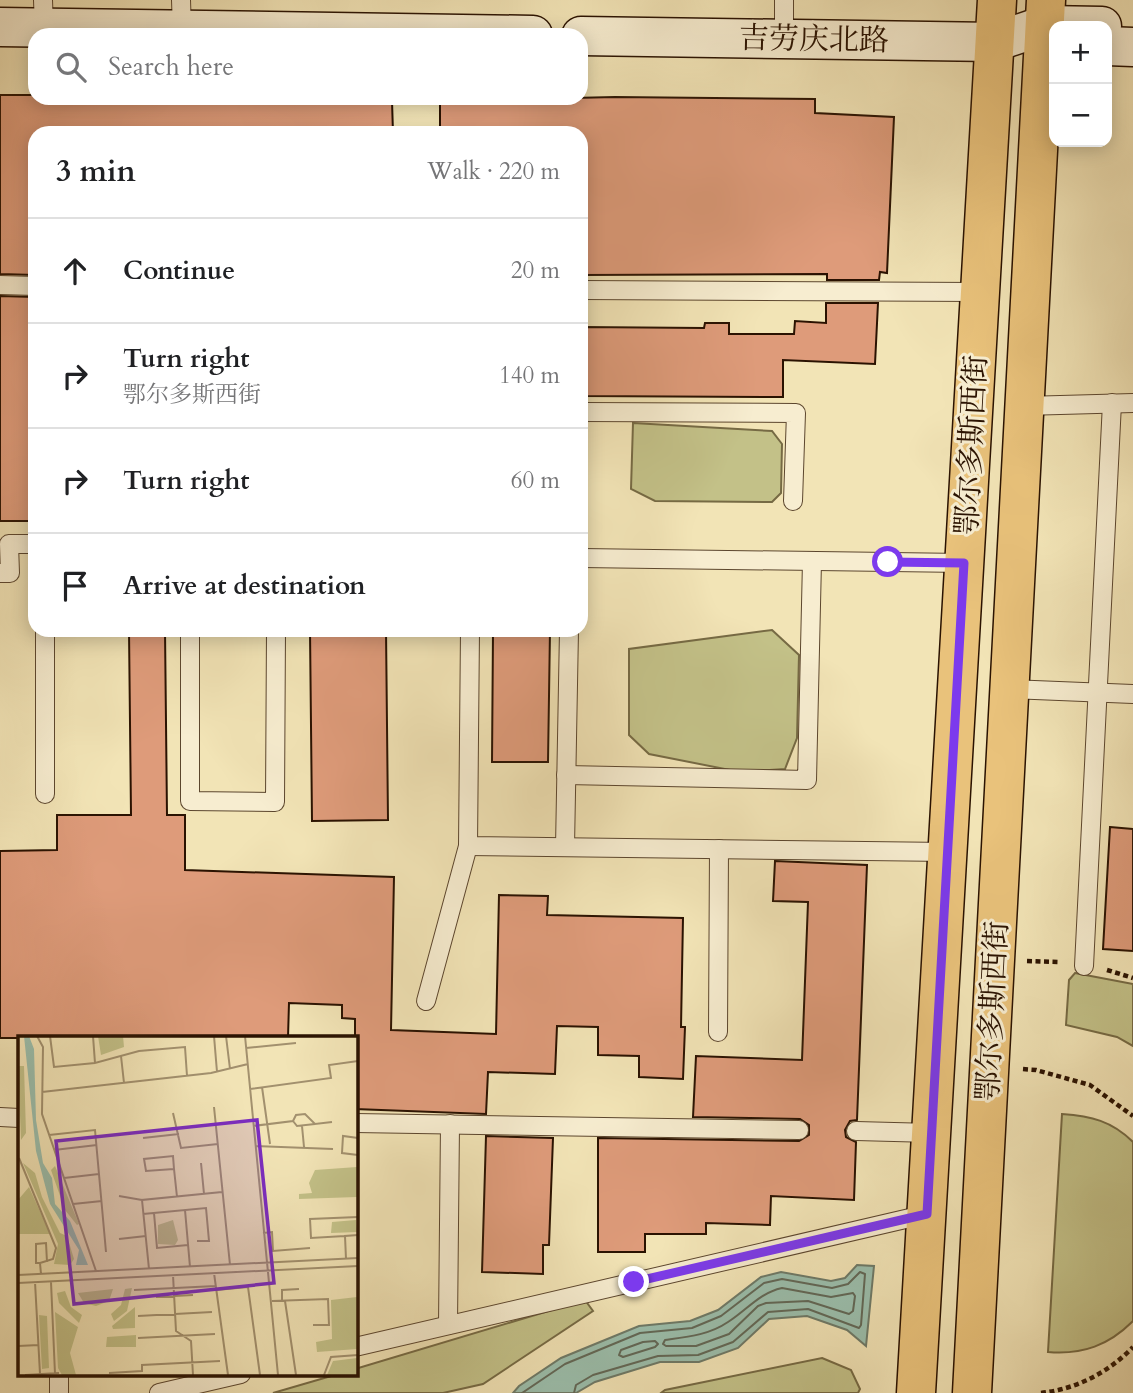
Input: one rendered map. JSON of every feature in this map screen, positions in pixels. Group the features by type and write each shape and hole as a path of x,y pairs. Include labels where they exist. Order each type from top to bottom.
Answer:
{"main road":[{"name":"鄂尔多斯西街","path":"916,1393 997,0"},
{"path":"0,27 43,14 182,15 410,28"},
{"name":"吉劳庆北路","path":"1112,26 1133,27"},
{"name":"吉劳庆北路","path":"588,36 995,42 1047,28"},
{"name":"鄂尔多斯西街","path":"972,1393 1024,406 1047,28"},
{"path":"1112,46 1133,47"}],"lane":[{"path":"784,0 784,39"},
{"path":"0,285 28,286"},
{"path":"588,290 980,292"},
{"path":"1084,966 1112,403"},
{"path":"1024,406 1133,403"},
{"path":"588,412 796,413 793,501"},
{"path":"0,573 9,573 9,544 28,544"},
{"path":"588,558 964,563"},
{"path":"566,775 807,780 811,561"},
{"path":"45,637 46,794"},
{"path":"190,637 190,801 251,802 275,802 276,637"},
{"path":"426,1000 468,846 470,637"},
{"path":"565,847 569,637"},
{"path":"1009,689 1133,694"},
{"path":"468,846 948,852"},
{"path":"718,1032 719,849"},
{"path":"0,1117 18,1118"},
{"path":"357,1123 799,1130"},
{"path":"448,1325 450,1124"},
{"path":"856,1132 932,1133"},
{"path":"357,1347 927,1214"},
{"path":"159,1393 232,1376"}],"path":[{"path":"989,1068 1036,1070 1090,1085 1133,1116"},
{"path":"1041,1393 1065,1390 1115,1366 1133,1347"}],"shaded area":[{"path":"633,423 772,431 782,444 781,493 772,502 655,501 631,489"},
{"path":"772,630 799,655 797,738 785,769 740,772 649,754 629,735 629,649"},
{"path":"1075,973 1133,984 1133,1046 1117,1037 1066,1025 1069,980"},
{"path":"1062,1114 1082,1116 1109,1124 1133,1142 1133,1321 1115,1336 1095,1347 1061,1353 1048,1352"},
{"path":"585,1300 593,1311 483,1384 443,1393 273,1393 331,1376 357,1376 357,1368"},
{"path":"822,1358 851,1370 860,1389 858,1393 661,1393 665,1390"}],"water":[{"path":"857,1265 874,1266 866,1346 847,1330 807,1316 769,1319 738,1348 699,1362 660,1362 595,1382 576,1393 513,1393 519,1386 561,1358 639,1326 690,1321 718,1310 761,1277 781,1272 831,1281 845,1278"}],"building":[{"path":"0,95 28,95 28,105 392,105 393,126 28,126 28,275 0,274"},
{"path":"588,98 815,99 815,113 894,117 887,273 880,272 879,280 827,280 827,274 588,275 588,126 440,126 440,105 588,105"},
{"path":"0,296 28,297 28,521 0,521"},
{"path":"826,303 878,303 875,364 783,360 783,397 588,396 588,327 704,328 705,323 729,323 729,334 794,334 795,321 826,323"},
{"path":"129,637 165,637 167,815 185,815 185,870 394,877 391,1030 496,1034 499,895 548,896 547,915 683,918 683,1079 639,1077 639,1056 598,1055 598,1027 557,1026 555,1074 488,1072 486,1114 357,1109 355,1019 342,1018 342,1005 289,1003 288,1036 0,1038 0,851 57,850 57,815 131,815"},
{"path":"310,637 386,637 388,820 312,821"},
{"path":"493,637 550,637 548,762 492,762"},
{"path":"1110,827 1133,829 1133,951 1103,949"},
{"path":"775,861 867,865 857,1120 850,1121 845,1130 846,1137 856,1142 854,1200 771,1196 770,1225 706,1223 706,1234 645,1234 645,1252 598,1252 598,1138 799,1141 809,1135 809,1125 800,1119 693,1117 696,1056 802,1060 808,902 773,901"},
{"path":"486,1136 553,1138 549,1245 543,1245 543,1274 482,1272"}],"route":[{"path":"634,1282 927,1214 964,563 888,562"}]}
